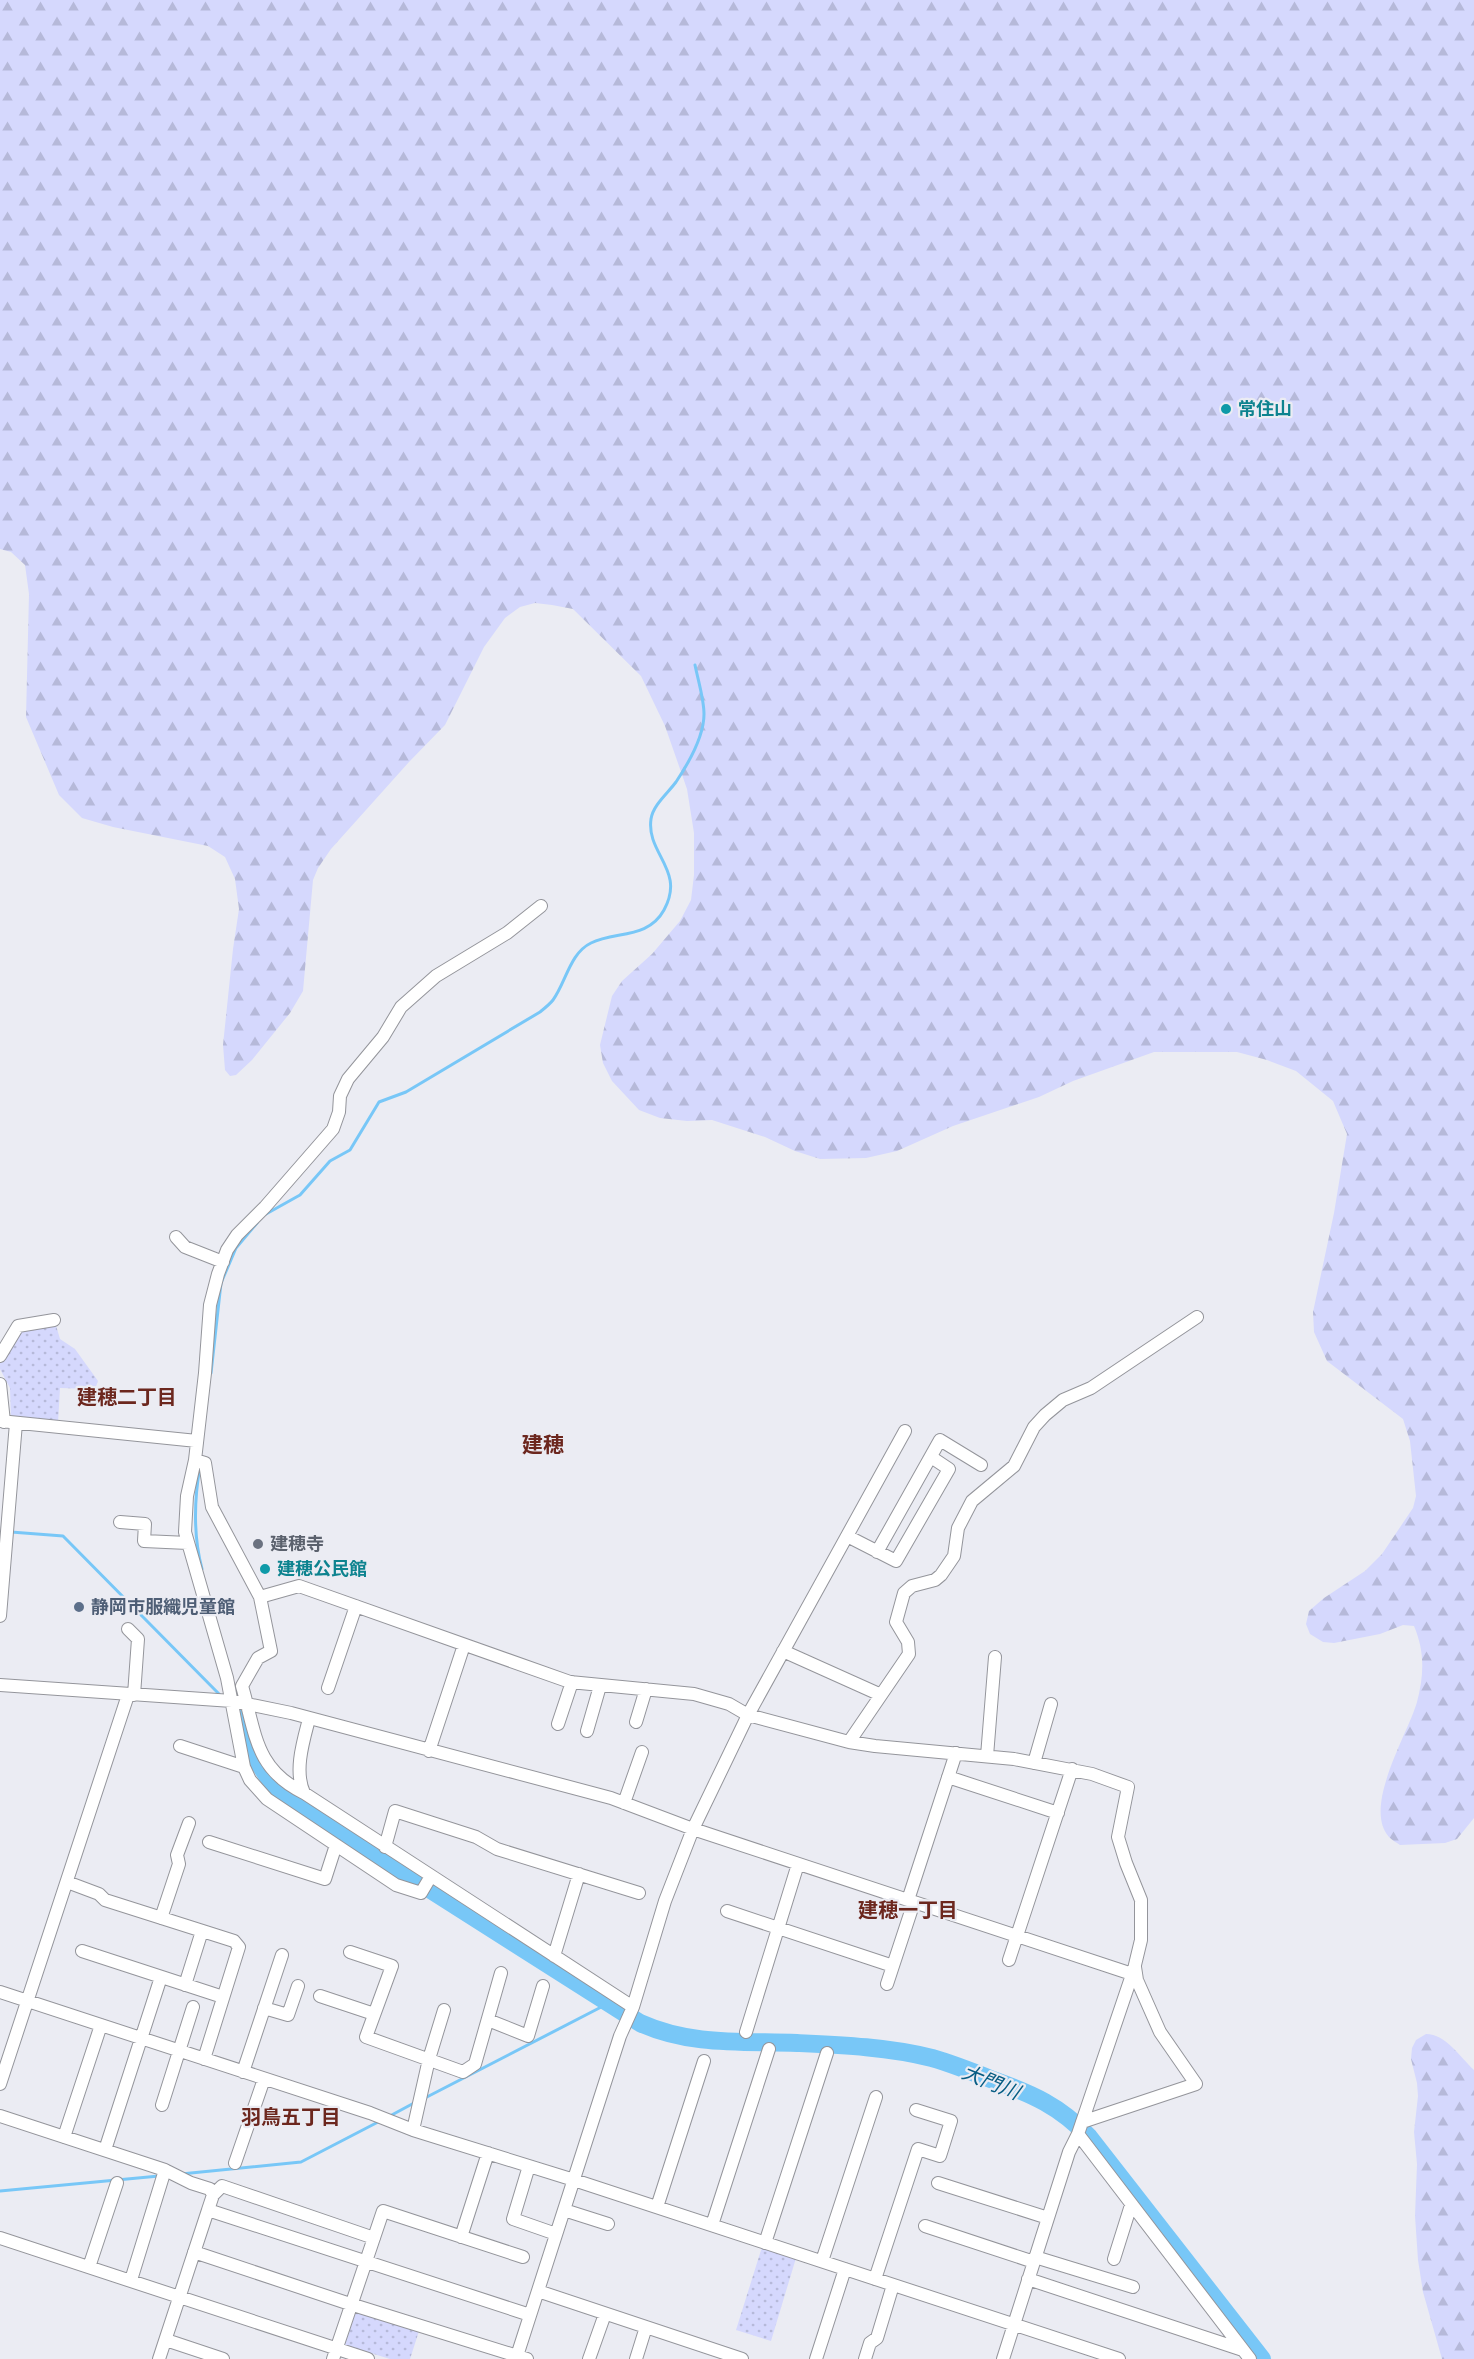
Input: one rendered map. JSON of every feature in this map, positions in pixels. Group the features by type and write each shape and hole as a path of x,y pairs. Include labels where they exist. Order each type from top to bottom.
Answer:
{"street":[{"path":"431,1876 421,1893 396,1885 267,1799 250,1780 244,1767 232,1701 185,1532 187,1496 195,1460 206,1373 210,1305 223,1262 237,1235 265,1207 333,1129 339,1112 340,1096 348,1079 383,1037 401,1007 436,976 507,933 541,906"},
{"path":"176,1237 184,1247 223,1262"},
{"path":"849,1742 909,1654 908,1642 896,1622 904,1593 912,1586 935,1580 942,1575 954,1556 958,1527 972,1501 998,1482 1014,1466 1034,1428 1063,1400 1091,1388 1197,1317"},
{"path":"0,1356 18,1326 54,1320"},
{"path":"0,1384 7,1422 0,1616"},
{"path":"7,1422 197,1441"},
{"path":"194,2252 520,2358 530,2315 556,2234 626,2021 633,2007 665,1901 693,1829 748,1715 905,1431"},
{"path":"877,1552 940,1440 981,1465"},
{"path":"847,1536 896,1562 949,1469 931,1457"},
{"path":"195,1460 205,1463 212,1506 260,1597 271,1651 258,1658 242,1686 262,1756 271,1770 385,1847 633,2007"},
{"path":"120,1522 145,1524 144,1541 188,1543"},
{"path":"260,1597 299,1586 572,1682 713,1698 748,1715 849,1742 1034,1763 1106,1777 1128,1787 1118,1837 1125,1863 1141,1900 1141,1940 1134,1969 1083,2122 1069,2152 1003,2359"},
{"path":"328,1688 356,1606"},
{"path":"0,2084 131,1695 138,1639 128,1629"},
{"path":"429,1752 464,1645"},
{"path":"783,1651 881,1695"},
{"path":"987,1756 995,1657"},
{"path":"558,1724 572,1682"},
{"path":"0,1685 232,1701 291,1713 429,1752 582,1790 1018,1936 1134,1969"},
{"path":"587,1731 600,1686"},
{"path":"636,1722 646,1689"},
{"path":"1034,1763 1051,1704"},
{"path":"304,1793 300,1784 301,1747 309,1719"},
{"path":"180,1746 244,1767"},
{"path":"624,1803 642,1752"},
{"path":"887,1984 956,1753"},
{"path":"1009,1960 1072,1770"},
{"path":"948,1777 1058,1813"},
{"path":"385,1847 395,1811 476,1837 497,1849 639,1893"},
{"path":"161,1918 179,1864 177,1855 189,1823"},
{"path":"209,1842 325,1879 336,1845"},
{"path":"746,2032 798,1864"},
{"path":"554,1956 579,1874"},
{"path":"67,1882 99,1894 105,1900 234,1941 239,1947 204,2059"},
{"path":"727,1911 893,1966"},
{"path":"185,1984 202,1930"},
{"path":"82,1951 223,1997"},
{"path":"350,1952 392,1966 366,2037 463,2072 475,2064 501,1973"},
{"path":"243,2072 282,1955"},
{"path":"1083,2122 1196,2084 1160,2032 1134,1969"},
{"path":"105,2151 161,1977"},
{"path":"264,2008 288,2015 298,1986"},
{"path":"488,2020 528,2036 543,1986"},
{"path":"0,1992 384,2118 413,2130 574,2180 1119,2359"},
{"path":"320,1996 374,2014"},
{"path":"162,2105 193,2007"},
{"path":"413,2130 429,2058 444,2010"},
{"path":"64,2137 101,2025"},
{"path":"0,2043 14,2042"},
{"path":"712,2225 769,2049"},
{"path":"765,2243 827,2053"},
{"path":"657,2207 704,2061"},
{"path":"235,2163 264,2079"},
{"path":"822,2261 876,2097"},
{"path":"875,2279 918,2150 940,2156 951,2121 916,2110"},
{"path":"0,2116 165,2170 190,2183 210,2189 213,2194"},
{"path":"1078,2134 1246,2354"},
{"path":"461,2237 488,2153"},
{"path":"529,2166 513,2219 556,2234"},
{"path":"131,2280 165,2170"},
{"path":"89,2267 117,2183"},
{"path":"938,2183 1048,2218"},
{"path":"159,2359 213,2194 222,2186 374,2238"},
{"path":"1114,2259 1131,2205"},
{"path":"208,2210 530,2315"},
{"path":"564,2210 608,2224"},
{"path":"335,2354 383,2211 523,2257"},
{"path":"925,2226 1133,2287"},
{"path":"0,2238 180,2296 335,2354 368,2359"},
{"path":"816,2359 845,2269"},
{"path":"1028,2279 1246,2354"},
{"path":"865,2359 870,2343 877,2338 893,2285"},
{"path":"538,2291 646,2327 726,2357 741,2359"},
{"path":"589,2359 605,2314"},
{"path":"636,2359 646,2327"},
{"path":"166,2340 223,2359"}],"green space":[{"path":"0,0 1474,0 1474,1818 1457,1839 1445,1843 1400,1845 1389,1837 1382,1824 1381,1808 1384,1790 1417,1702 1421,1682 1422,1654 1414,1626 1403,1625 1380,1634 1334,1643 1323,1642 1310,1634 1306,1624 1309,1611 1324,1598 1365,1571 1382,1554 1413,1508 1416,1496 1410,1441 1403,1419 1327,1361 1314,1332 1313,1312 1334,1213 1347,1134 1333,1101 1296,1071 1267,1060 1237,1052 1154,1052 1073,1081 1039,1097 953,1126 897,1151 866,1158 820,1159 795,1151 765,1137 712,1120 687,1121 660,1118 639,1110 612,1081 603,1063 600,1045 612,996 622,981 652,954 680,921 691,900 694,875 694,833 687,789 665,726 641,676 573,609 535,603 520,607 505,618 484,647 445,725 331,849 318,868 313,880 303,991 290,1013 252,1060 236,1075 230,1076 225,1070 223,1045 239,909 235,879 225,857 208,846 113,827 82,818 59,795 26,717 29,594 25,565 11,552 0,549"},
{"path":"55,1322 60,1339 75,1349 98,1381 95,1389 60,1388 58,1423 11,1420 10,1388 0,1369 0,1362 21,1328"},
{"path":"1426,2034 1446,2042 1474,2070 1474,2359 1442,2359 1423,2292 1418,2260 1415,2216 1417,2164 1414,2132 1418,2096 1411,2059 1412,2048 1416,2040"},
{"path":"762,2247 796,2258 771,2341 736,2330"},
{"path":"356,2311 419,2331 410,2359 390,2359 345,2345"}],"waterway":[{"path":"266,1214 300,1195 330,1161 350,1150 379,1102 406,1092 546,1008 558,993 573,961 591,943 640,930 657,919 670,896 671,884 654,842 651,819 658,804 676,782 695,750 701,731 704,708 695,665"},
{"path":"211,1373 221,1283 236,1248 257,1223"},
{"path":"200,1466 195,1518 202,1569"},
{"path":"11,1532 63,1536 222,1697"},
{"name":"大門川","path":"241,1715 256,1758 283,1796 640,2023 678,2036 698,2039 848,2046 916,2054 948,2063 1045,2102 1067,2117 1089,2137 1262,2359"},
{"path":"423,2099 609,2003"},
{"path":"388,2117 414,2103"},
{"path":"181,2174 301,2162 380,2121"},
{"path":"0,2191 159,2176"}],"place":[{"name":"常住山","path":"1226,409"},
{"name":"建穂寺","path":"258,1544"},
{"name":"建穂公民館","path":"265,1569"},
{"name":"静岡市服織児童館","path":"79,1607"}],"district":[{"name":"建穂二丁目","path":"127,1397"},
{"name":"建穂","path":"543,1445"},
{"name":"建穂一丁目","path":"908,1910"},
{"name":"羽鳥五丁目","path":"291,2117"}]}
